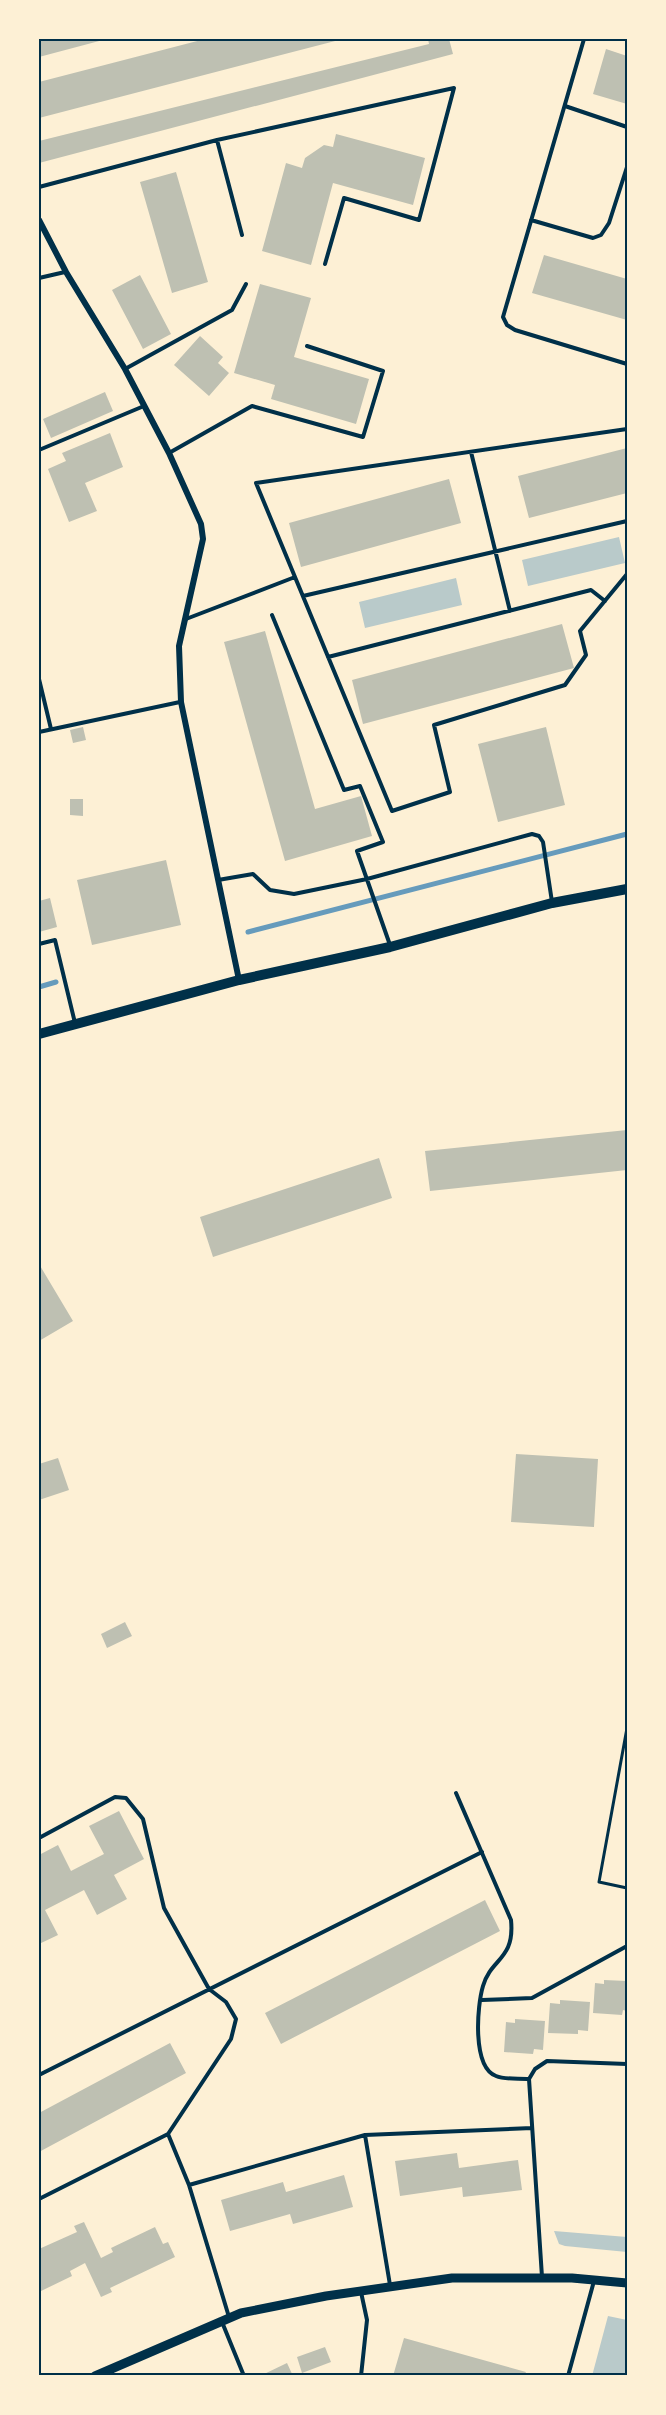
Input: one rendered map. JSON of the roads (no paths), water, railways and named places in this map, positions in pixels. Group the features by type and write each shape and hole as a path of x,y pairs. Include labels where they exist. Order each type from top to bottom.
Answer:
{"main road":[{"path":"39,1034 238,980 390,947 552,903 627,889"}],"street":[{"path":"39,220 66,272 125,369 169,453 201,524 203,539 179,646 181,702 238,980"},
{"path":"95,2376 241,2313 360,2291 452,2278 542,2277 627,2283"}],"lane":[{"path":"584,39 503,317 507,325 627,364"},
{"path":"39,187 217,140 454,88 419,220 344,198 325,264"},
{"path":"565,106 627,127"},
{"path":"217,140 242,236"},
{"path":"531,220 593,238 602,235 609,223 627,167"},
{"path":"39,278 66,272"},
{"path":"125,369 232,310 246,284"},
{"path":"169,453 252,406 363,437 382,370 307,346"},
{"path":"39,450 144,406"},
{"path":"627,429 256,483 392,811 450,792 434,725 565,685 586,655 580,631 627,574"},
{"path":"471,452 510,611"},
{"path":"303,596 627,521"},
{"path":"185,619 295,577"},
{"path":"328,657 591,591 605,601"},
{"path":"272,615 344,790 360,786 383,842 357,851 390,947"},
{"path":"39,679 51,729"},
{"path":"39,732 181,702"},
{"path":"216,880 253,874 270,890 294,894 367,879 532,834 539,836 543,847 552,903"},
{"path":"39,944 55,940 75,1024"},
{"path":"456,1794 511,1920 512,1932 509,1948 483,1985 478,2046 484,2066 496,2076 529,2079"},
{"path":"39,1838 115,1797 126,1798 134,1805 143,1819 164,1908 209,1989 226,2002 236,2019 231,2039 168,2134 39,2199"},
{"path":"39,2075 482,1852"},
{"path":"482,2000 532,1998 627,1946"},
{"path":"542,2277 529,2079 535,2068 547,2061 627,2064"},
{"path":"189,2185 365,2135 532,2128"},
{"path":"168,2134 189,2185 225,2320 244,2376"},
{"path":"365,2135 390,2287"},
{"path":"568,2376 595,2279"},
{"path":"360,2291 367,2320 361,2376"}],"waterway":[{"path":"248,932 627,834"},
{"path":"39,987 56,982"}]}
